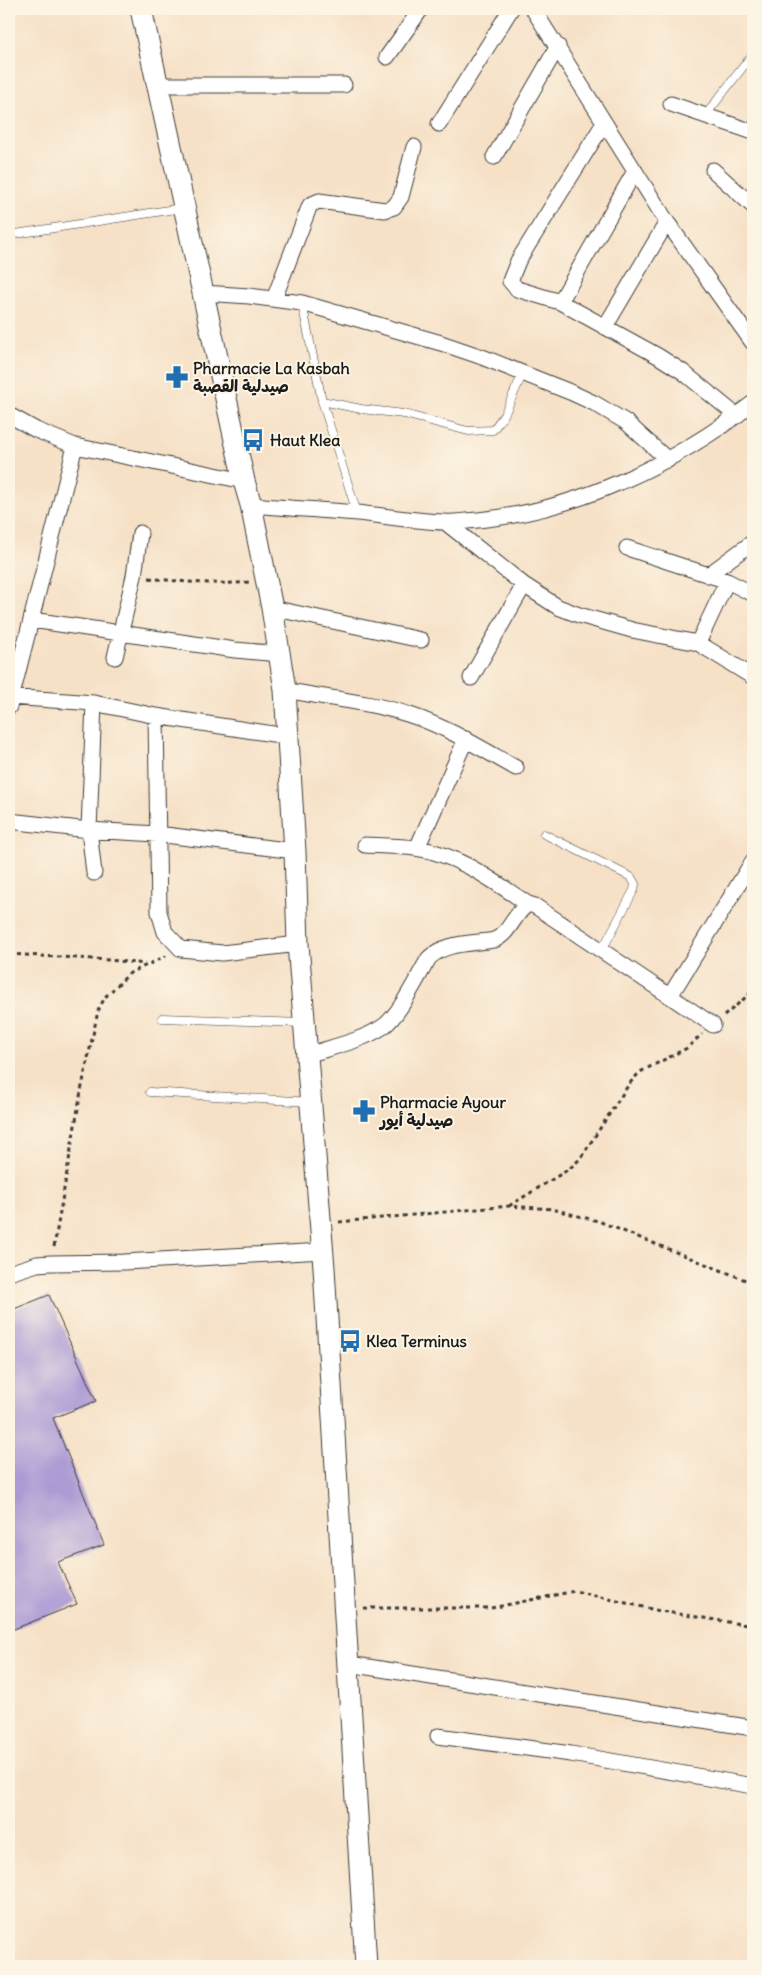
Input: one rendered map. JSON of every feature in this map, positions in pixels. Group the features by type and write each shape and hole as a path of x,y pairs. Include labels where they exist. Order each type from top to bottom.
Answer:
{"main road":[{"path":"141,9 244,481 251,505 272,608 285,690 286,736 295,851 298,944 323,1251 349,1664 348,1703 366,1966"}],"street":[{"path":"387,56 421,9"},
{"path":"439,124 511,9"},
{"path":"534,9 667,222 753,342"},
{"path":"494,157 558,46"},
{"path":"158,85 344,85"},
{"path":"671,104 753,132"},
{"path":"604,123 518,261 510,281 517,289 560,302 683,372 737,416"},
{"path":"274,299 310,205 319,201 385,210 394,207 400,197 414,147"},
{"path":"713,170 753,206"},
{"path":"560,302 635,171"},
{"path":"605,326 667,222"},
{"path":"203,293 249,296 302,303 441,343 570,392 626,422 668,460"},
{"path":"251,505 445,522 511,517 551,508 587,495 668,460 737,416 753,403"},
{"path":"9,415 36,430 75,446 244,481"},
{"path":"75,446 10,702 94,703 156,716 286,736"},
{"path":"445,522 524,585 558,606 579,615 632,630 698,644 753,676"},
{"path":"115,657 134,576 140,532"},
{"path":"708,575 753,542"},
{"path":"627,548 728,581 753,594"},
{"path":"698,644 728,581"},
{"path":"471,678 524,585"},
{"path":"272,608 421,640"},
{"path":"32,620 235,650 280,654"},
{"path":"285,690 410,715 466,739 516,768"},
{"path":"94,703 89,830 94,873"},
{"path":"156,716 159,912 165,932 180,949 222,953 298,944"},
{"path":"417,848 466,739"},
{"path":"9,821 89,830 157,834 295,851"},
{"path":"365,845 417,848 451,858 499,884 528,904 535,906 713,1025"},
{"path":"670,996 753,861"},
{"path":"307,1055 362,1037 384,1026 396,1013 429,958 435,952 446,948 501,938 520,909 528,904"},
{"path":"9,1273 37,1264 51,1263 124,1262 323,1251"},
{"path":"349,1664 753,1728"},
{"path":"438,1736 571,1754 753,1786"}],"lane":[{"path":"706,116 753,54"},
{"path":"9,235 184,208"},
{"path":"302,303 322,401 357,513"},
{"path":"322,401 361,410 404,414 468,431 493,430 504,415 523,373"},
{"path":"544,834 631,877 635,884 634,890 602,950"},
{"path":"162,1018 304,1023"},
{"path":"150,1092 311,1102"}],"path":[{"path":"134,576 175,582 225,583 266,580"},
{"path":"51,1263 70,1165 81,1091 98,1011 105,997 130,973 180,949"},
{"path":"9,954 109,960 147,965"},
{"path":"509,1206 569,1169 580,1159 629,1084 640,1072 686,1048 753,991"},
{"path":"321,1224 509,1206 552,1209 598,1222 753,1282"},
{"path":"345,1608 491,1608 575,1592 660,1611 753,1626"}],"building":[{"path":"49,1295 96,1401 53,1418 104,1545 58,1562 77,1604 9,1631 9,1311"}],"place":[{"name":"Pharmacie La Kasbah صيدلية القصبة","path":"177,377"},
{"name":"Haut Klea","path":"253,440"},
{"name":"Pharmacie Ayour صيدلية أيور","path":"364,1111"},
{"name":"Klea Terminus","path":"350,1341"}]}
